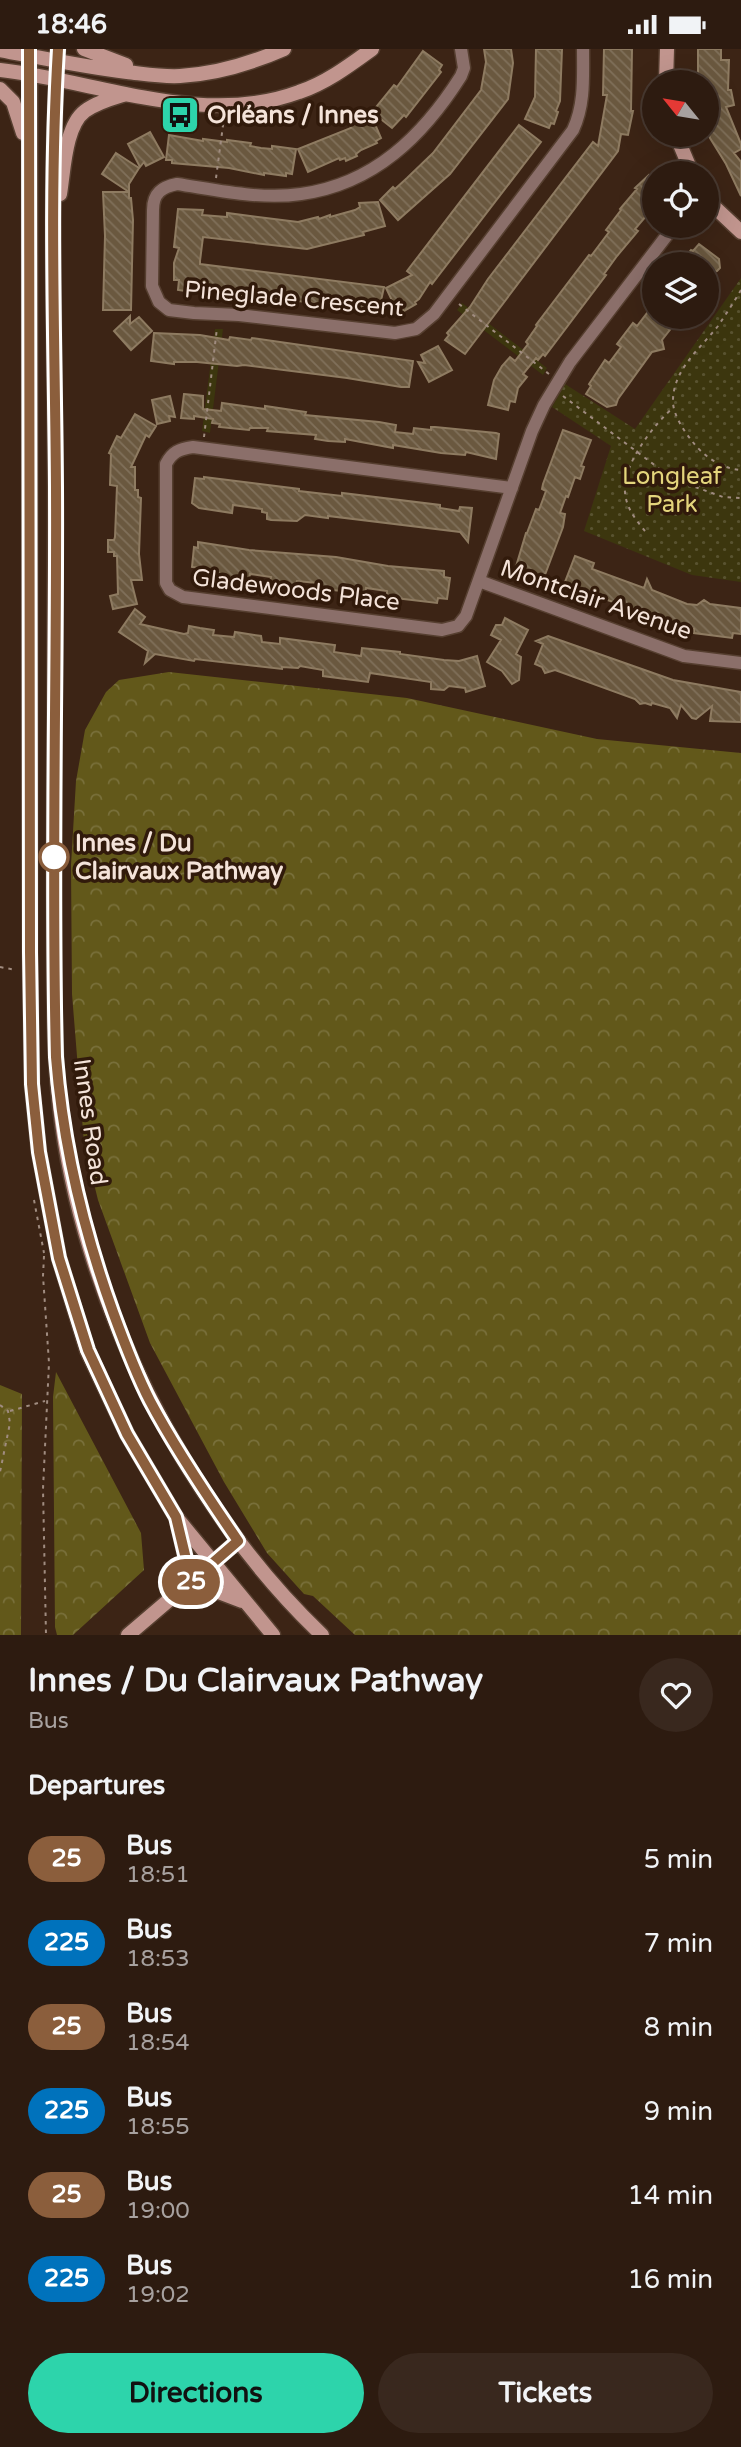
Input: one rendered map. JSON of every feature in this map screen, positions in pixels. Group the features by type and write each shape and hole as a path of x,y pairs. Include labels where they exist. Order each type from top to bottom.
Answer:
{"main road":[{"path":"85,49 109,60 160,76"},
{"path":"0,50 57,56 160,76 202,73 254,61 284,49"},
{"path":"0,70 126,94 198,104 227,104 275,99 299,92 339,72 372,49"},
{"path":"666,70 667,49"},
{"name":"Innes Road","path":"29,53 30,952 32,1084 39,1152 59,1258 88,1350 127,1434 176,1517 273,1635"},
{"name":"Innes Road","path":"57,56 53,151 56,488 53,722 55,984 61,1111 74,1184 92,1252 124,1342 150,1400 198,1483 238,1541 287,1602 322,1635"},
{"path":"0,89 17,109 29,158"},
{"path":"54,244 67,151 74,125 88,109 126,94"},
{"path":"719,211 741,232"},
{"path":"176,1517 186,1559 177,1594"},
{"path":"128,1635 238,1541"},
{"path":"177,1594 208,1588 245,1603"}],"street":[{"name":"Pineglade Crescent","path":"461,49 464,68 461,76 429,120 394,155 363,175 329,188 299,194 254,194 177,184 157,192 153,210 152,286 159,302 169,310 395,333 416,329 445,299 573,130 582,102 583,49"},
{"name":"Gladewoods Place","path":"512,488 203,449 180,449 170,456 166,464 166,583 176,595 442,630 453,629 463,622 479,581 512,488 532,431 555,385 665,238"},
{"name":"Montclair Avenue","path":"479,581 684,656 741,663"}],"path":[{"path":"215,189 227,104"},
{"path":"741,290 717,326 684,366 677,381 674,407 682,428 699,451 719,464 733,470 741,470"},
{"path":"445,299 454,301 673,479 723,497 741,498"},
{"path":"203,449 219,314"},
{"path":"645,531 631,513 624,494 625,479 648,434 674,407"},
{"path":"697,488 719,464"},
{"path":"0,967 17,971"},
{"path":"44,1255 49,1363 43,1501 46,1635"},
{"path":"8,1411 46,1401"},
{"path":"0,1405 8,1411 10,1423 0,1472"}],"green space":[{"name":"Longleaf Park","path":"741,278 741,582 692,575 584,531 611,446 552,407 565,384 635,429 705,329 719,329 719,309"},
{"path":"462,303 547,368 543,375 457,310"},
{"path":"215,329 223,329 210,433 202,431"},
{"path":"169,672 407,698 597,739 741,753 741,1635 355,1635 313,1596 304,1594 267,1553 224,1482 150,1343 98,1200 84,1143 72,994 71,865 76,781 85,730 106,692 119,680"},
{"path":"56,1372 141,1533 144,1570 73,1635 57,1635 55,1627 53,1397"},
{"path":"0,1385 22,1394 21,1635 0,1635"}],"building":[{"path":"484,49 511,49 513,63 508,99 450,174 398,220 380,200 433,153 481,90 486,62"},
{"path":"536,49 562,49 560,101 554,124 551,123 549,128 525,119 535,97"},
{"path":"604,49 632,49 633,111 628,135 621,134 618,151 465,354 445,340 449,335 447,333 470,307 488,279 593,142 598,146 607,95 603,95"},
{"path":"698,49 721,49 721,60 729,60 728,90 731,90 734,105 726,107 741,144 741,149 734,153 741,162 741,196 716,147 719,147 719,70 698,70"},
{"path":"423,51 442,65 439,70 441,72 406,117 404,115 392,128 372,112 394,85 397,87"},
{"path":"371,115 381,138 377,143 346,161 345,158 339,158 308,172 298,149 351,128 350,125"},
{"path":"519,125 541,142 432,284 430,282 416,304 404,311 397,311 386,288 412,275 407,271"},
{"path":"150,132 164,157 146,166 144,162 140,167 128,144"},
{"path":"169,135 203,141 251,143 250,146 261,148 272,149 272,146 296,149 292,174 264,175 229,168 172,163 172,160 166,160"},
{"path":"116,153 139,168 129,184 129,192 102,174"},
{"path":"642,182 642,221 635,229 638,231 545,356 543,354 538,360 536,358 523,374 527,377 518,388 515,402 510,401 508,410 488,405 494,380 502,366 510,357 515,361 528,344 526,342 536,325 609,232 606,230 637,189 635,188"},
{"path":"103,192 129,192 131,198 131,310 103,310"},
{"path":"378,202 385,226 363,232 364,235 307,249 203,237 200,264 384,287 379,310 242,295 200,287 200,293 178,290 179,280 174,280 174,263 179,248 174,247 178,209 203,210 202,215 227,217 227,213 298,222 355,210 360,207 359,203"},
{"path":"699,244 710,252 689,252"},
{"path":"130,316 130,324 139,317 152,331 131,350 114,331"},
{"path":"642,320 642,329 671,329 662,340 664,349 652,352 616,405 607,407 586,394 591,386 589,384 605,360 609,363 621,347 617,344 633,323 637,326"},
{"path":"154,333 200,335 229,340 230,337 252,338 413,361 409,387 244,365 151,361"},
{"path":"438,346 452,370 429,382 418,362 425,363 421,355"},
{"path":"184,394 203,396 203,409 221,411 222,403 265,409 265,406 306,412 305,415 396,425 395,432 413,434 414,428 431,430 431,427 435,427 496,433 499,434 496,459 466,452 465,455 393,445 393,448 345,439 345,442 328,441 315,439 316,435 267,431 268,428 249,430 219,427 220,424 212,423 213,419 194,416 194,419 181,418"},
{"path":"170,396 175,417 169,416 170,421 157,424 152,400"},
{"path":"135,414 156,426 149,437 146,435 131,467 135,467 135,490 138,490 138,497 141,498 139,554 142,580 131,580 137,604 113,609 110,596 118,594 117,556 114,556 114,552 108,552 108,540 114,540 115,537 117,486 110,485 109,453 117,436 121,438"},
{"path":"563,430 591,440 581,466 584,467 580,479 575,477 560,513 565,514 563,527 543,580 515,570 526,533 546,491 542,489 543,484"},
{"path":"204,477 299,491 342,496 342,493 440,505 440,508 459,511 460,507 472,508 468,542 460,532 328,516 305,515 297,521 271,520 267,519 267,513 262,512 262,509 233,505 232,513 199,508 192,503 195,478"},
{"path":"198,542 444,571 444,577 450,578 447,599 438,598 437,603 387,597 387,591 366,588 365,594 317,588 317,583 297,581 296,586 270,582 271,577 250,574 249,580 200,573 200,568 192,567 194,547 198,548"},
{"path":"575,556 594,563 592,569 644,588 647,579 652,590 687,604 697,605 704,600 710,604 741,608 741,634 733,633 732,638 694,633 694,629 688,630 635,614 636,610 573,588 574,586 565,582"},
{"path":"135,609 145,617 140,624 184,634 188,633 189,626 214,630 213,635 234,637 235,632 261,636 262,642 280,644 280,638 335,645 334,652 361,656 362,648 444,660 459,661 477,656 485,686 466,692 465,688 449,686 444,690 431,689 431,682 370,673 368,682 323,676 323,670 300,666 282,669 194,661 155,654 145,663 148,651 119,632"},
{"path":"505,618 528,630 516,654 521,657 519,680 512,684 502,671 487,662 501,640 491,635 496,625 502,625"},
{"path":"548,636 673,680 741,692 741,722 710,721 712,706 696,719 681,705 677,718 670,708 652,703 640,704 635,699 555,670 545,673 542,667 535,664 543,644 536,641"}],"bus line":[{"name":"25","path":"29,49 32,1084 39,1152 59,1258 88,1350 127,1434 176,1517 186,1559 177,1594 238,1541 198,1483 150,1400 124,1342 92,1252 74,1184 61,1111 56,1057 53,151 58,49"}],"place":[{"name":"Orléans / Innes","path":"180,115"},
{"name":"Innes / Du Clairvaux Pathway","path":"54,857"}]}
